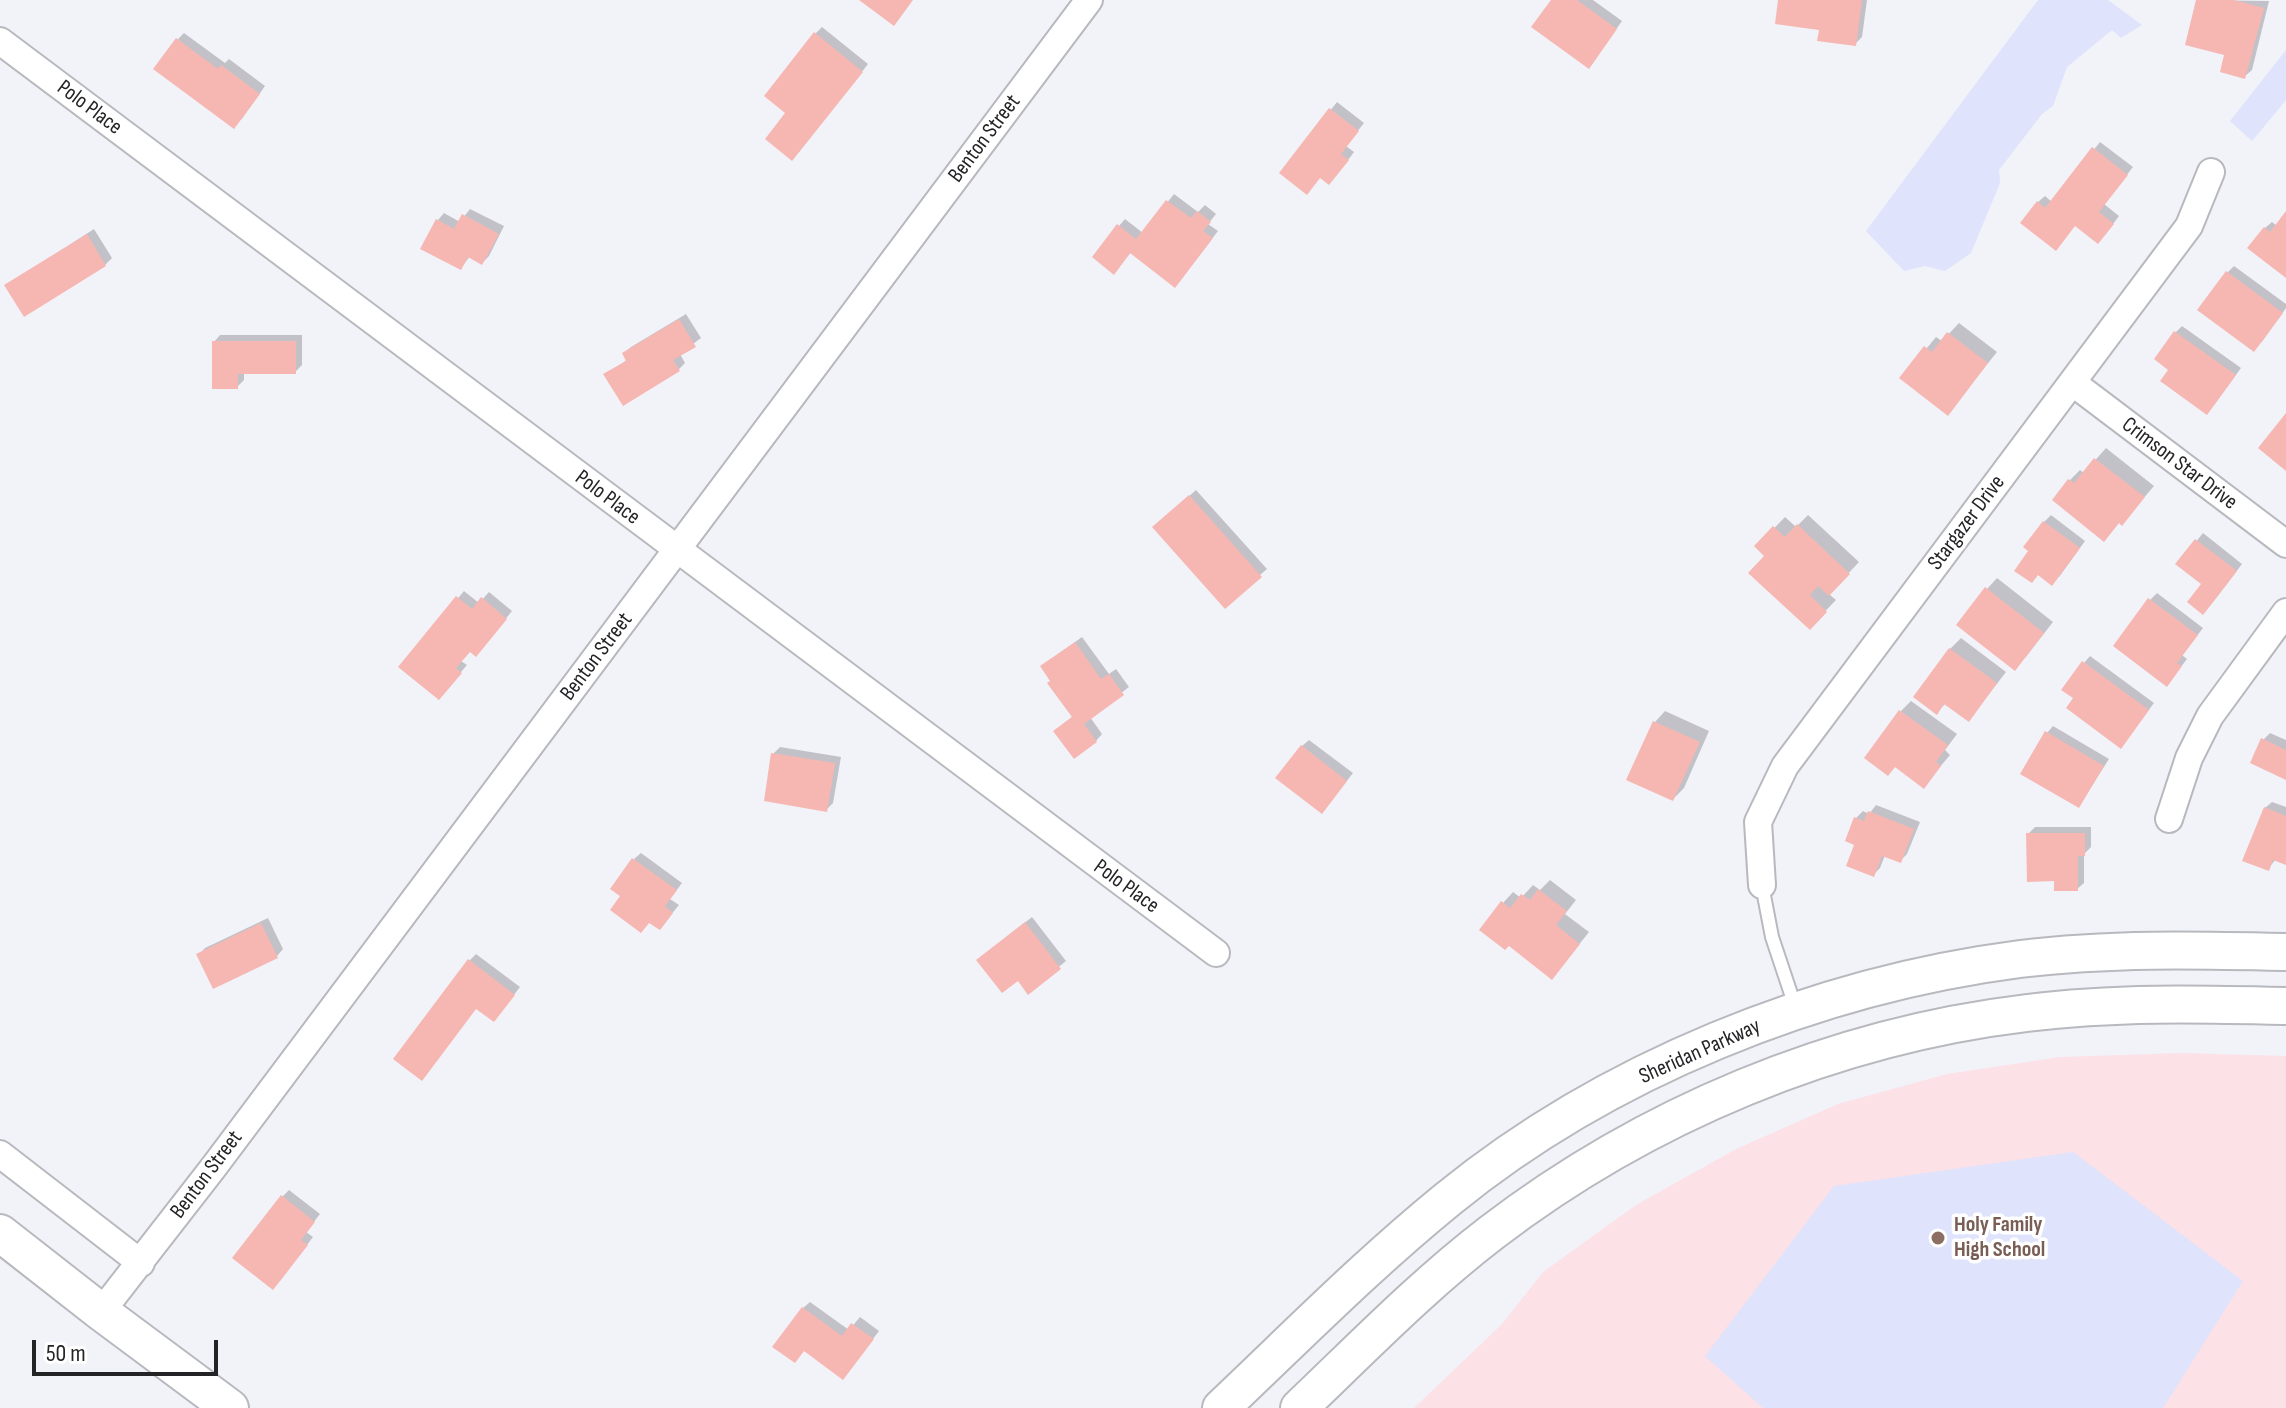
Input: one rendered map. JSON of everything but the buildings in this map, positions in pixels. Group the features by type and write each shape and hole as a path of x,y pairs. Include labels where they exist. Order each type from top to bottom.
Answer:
{"main road":[{"name":"Sheridan Parkway","path":"1221,1408 1380,1258 1449,1198 1561,1120 1681,1057 1797,1011 1902,980 2023,958 2155,950 2286,952"},
{"path":"1299,1408 1402,1309 1493,1232 1603,1157 1683,1114 1725,1096 1852,1051 1983,1019 2108,1005 2286,1006"},
{"path":"0,1233 230,1408"}],"street":[{"name":"Benton Street","path":"101,1312 141,1263 1089,0"},
{"name":"Polo Place","path":"0,41 1216,953"},
{"name":"Stargazer Drive","path":"1762,885 1758,822 1785,766 2189,226 2211,172"},
{"name":"Crimson Star Drive","path":"2073,383 2286,544"},
{"path":"2169,819 2189,758 2210,716 2286,612"},
{"path":"0,1154 141,1263"}],"lane":[{"path":"1762,885 1772,937 1797,1011"}],"shaded area":[{"path":"2038,0 2108,0 2142,25 2121,38 2112,30 2067,67 2053,106 2042,114 1999,170 2000,183 1971,253 1945,271 1925,266 1904,271 1866,231"},
{"path":"2286,50 2286,100 2252,141 2230,121"},
{"name":"Holy Family High School","path":"2182,1053 2286,1056 2286,1408 1414,1408 1502,1324 1543,1272 1636,1205 1736,1149 1838,1104 1947,1074 2060,1057"},
{"path":"2073,1152 2243,1281 2163,1408 1763,1408 1705,1356 1834,1186"}],"place":[{"name":"Holy Family High School","path":"1938,1238"}]}
